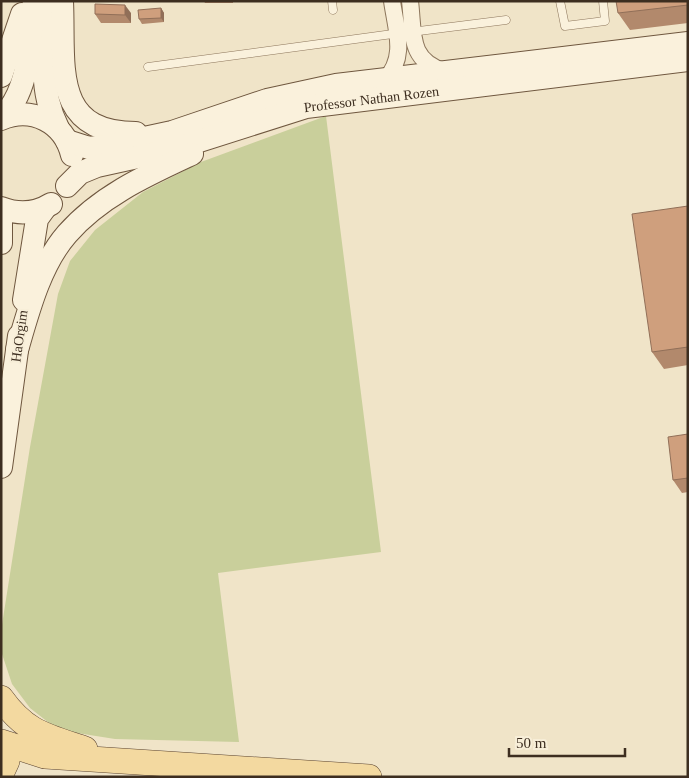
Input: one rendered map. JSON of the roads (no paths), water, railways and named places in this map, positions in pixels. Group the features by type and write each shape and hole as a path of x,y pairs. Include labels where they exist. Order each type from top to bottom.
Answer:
{"main road":[{"path":"1,698 25,726 41,735 123,762"},
{"path":"1,742 44,756 369,777"},
{"path":"1,742 7,761 1,774"}],"street":[{"path":"1,76 26,1"},
{"path":"1,118 14,103 21,87 34,1"},
{"path":"51,1 44,54 44,81 49,108 63,135 73,163 67,186"},
{"path":"62,1 66,80 69,95 81,117 90,124 113,132 172,132"},
{"path":"385,80 397,62 392,1"},
{"path":"410,1 416,50 426,64 446,72"},
{"name":"Professor Nathan Rozen","path":"1,118 16,114 31,114 45,119 63,135 88,148 107,146 172,132 267,100 302,91 688,43"},
{"name":"Professor Nathan Rozen","path":"45,208 58,198 80,173 97,166 174,149 306,107 688,60"},
{"path":"17,350 30,306 50,261 66,236 87,214 112,195 138,180 270,117"},
{"path":"1,208 23,213 45,208"},
{"name":"HaOrgim","path":"1,467 33,237 37,219 45,208"},
{"path":"1,212 1,243"}],"lane":[{"path":"332,1 333,10"},
{"path":"560,1 565,26 605,21 603,1"},
{"path":"148,67 506,20"}]}
